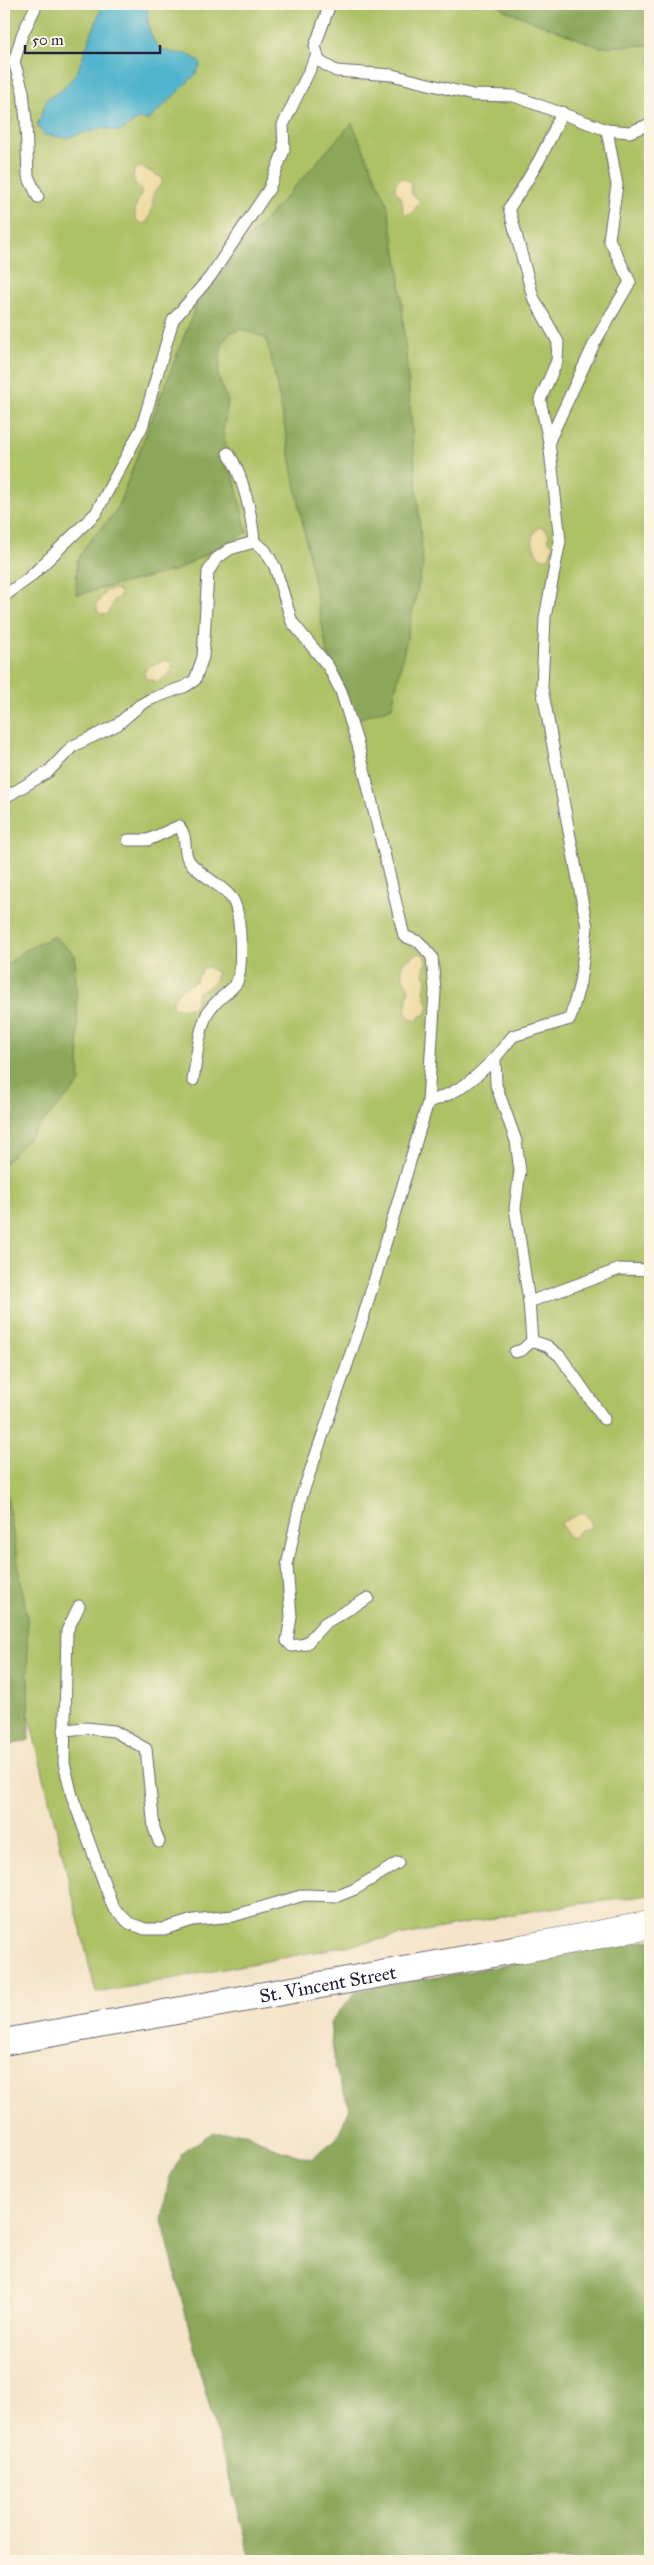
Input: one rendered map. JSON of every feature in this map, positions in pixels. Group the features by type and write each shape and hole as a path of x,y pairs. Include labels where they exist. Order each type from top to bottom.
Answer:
{"main road":[{"name":"St. Vincent Street","path":"520,1949 650,1925"}],"street":[{"name":"St. Vincent Street","path":"4,2042 520,1949"}],"lane":[{"path":"37,4 22,35 14,62 23,90 28,176 38,197"},
{"path":"330,4 315,46 319,61 336,71 392,75 473,95 514,96 607,130 630,132 650,124"},
{"path":"4,596 29,578 96,513 142,428 173,320 210,277 269,189 284,150 283,125 317,55"},
{"path":"428,1102 451,1095 474,1079 513,1036 570,1019 580,983 586,927 542,688 544,617 560,541 549,441 540,400 557,361 558,342 533,297 509,208 543,156 562,112"},
{"path":"549,441 595,342 630,282 610,239 617,185 607,130"},
{"path":"228,453 235,463 250,509 254,542 265,550 275,567 292,622 328,666 341,691 358,745 404,936 419,942 432,957 435,991 428,1102 362,1321 301,1498 287,1566 291,1617 287,1641 292,1646 306,1644 325,1623 368,1598"},
{"path":"4,798 48,772 73,746 117,725 151,699 186,686 196,680 203,657 208,572 216,559 230,549 254,542"},
{"path":"128,840 148,840 179,826 186,834 187,858 199,874 222,889 234,901 239,919 240,961 236,983 208,1012 193,1080"},
{"path":"495,1058 496,1085 516,1141 520,1171 515,1208 529,1302 532,1340 522,1350 515,1352"},
{"path":"529,1302 620,1269 650,1270"},
{"path":"532,1340 546,1346 560,1356 604,1419"},
{"path":"79,1606 67,1631 64,1763 72,1796 113,1907 129,1923 145,1930 164,1929 193,1920 233,1916 304,1896 338,1896 355,1889 398,1863"},
{"path":"64,1730 86,1728 114,1730 146,1749 154,1828 159,1842"}],"green space":[{"path":"4,4 650,4 650,1895 542,1909 96,1993 4,1612"},
{"path":"500,4 650,4 650,45 599,47 502,9"},
{"path":"352,123 387,203 399,269 423,564 392,707 358,719 327,652 273,366 266,338 241,329 230,333 222,343 218,376 228,402 223,432 247,532 177,570 76,595 77,561 88,543 116,511 196,306 237,251"},
{"path":"54,936 75,955 80,1083 4,1164 4,968 20,953"},
{"path":"4,1478 27,1617 29,1740 4,1747"},
{"path":"650,1940 650,2561 252,2561 201,2376 162,2220 169,2179 183,2152 212,2133 246,2133 278,2150 311,2159 336,2139 350,2108 335,2068 330,2022 357,1991"}],"sand":[{"path":"142,167 162,178 162,183 153,193 150,215 147,222 142,224 135,219 135,208 142,191 135,183 133,175 136,168"},
{"path":"401,177 411,182 411,193 420,201 412,214 407,215 403,212 402,200 395,190 395,185"},
{"path":"540,527 549,534 548,540 554,545 549,558 541,558 535,550 533,538 536,530"},
{"path":"118,590 121,595 114,600 108,614 102,615 98,612 96,605 106,591"},
{"path":"165,660 171,662 173,668 169,674 158,682 145,678 144,673 147,667"},
{"path":"419,953 424,955 426,961 423,973 427,978 424,991 429,1007 426,1014 420,1016 417,1021 410,1019 405,1011 409,988 404,979 402,969 403,962"},
{"path":"208,967 217,973 213,983 198,992 195,1005 191,1008 175,1009 172,1006 177,993 196,981 203,968"},
{"path":"584,1512 592,1524 590,1528 580,1530 573,1538 569,1537 561,1525 562,1522"}],"water":[{"path":"103,4 148,4 150,30 159,47 170,52 187,54 201,64 195,75 149,120 138,119 120,132 103,128 66,138 45,135 37,126 47,99 63,89 77,72"},
{"path":"4,110 8,112 11,121 4,137"}]}
